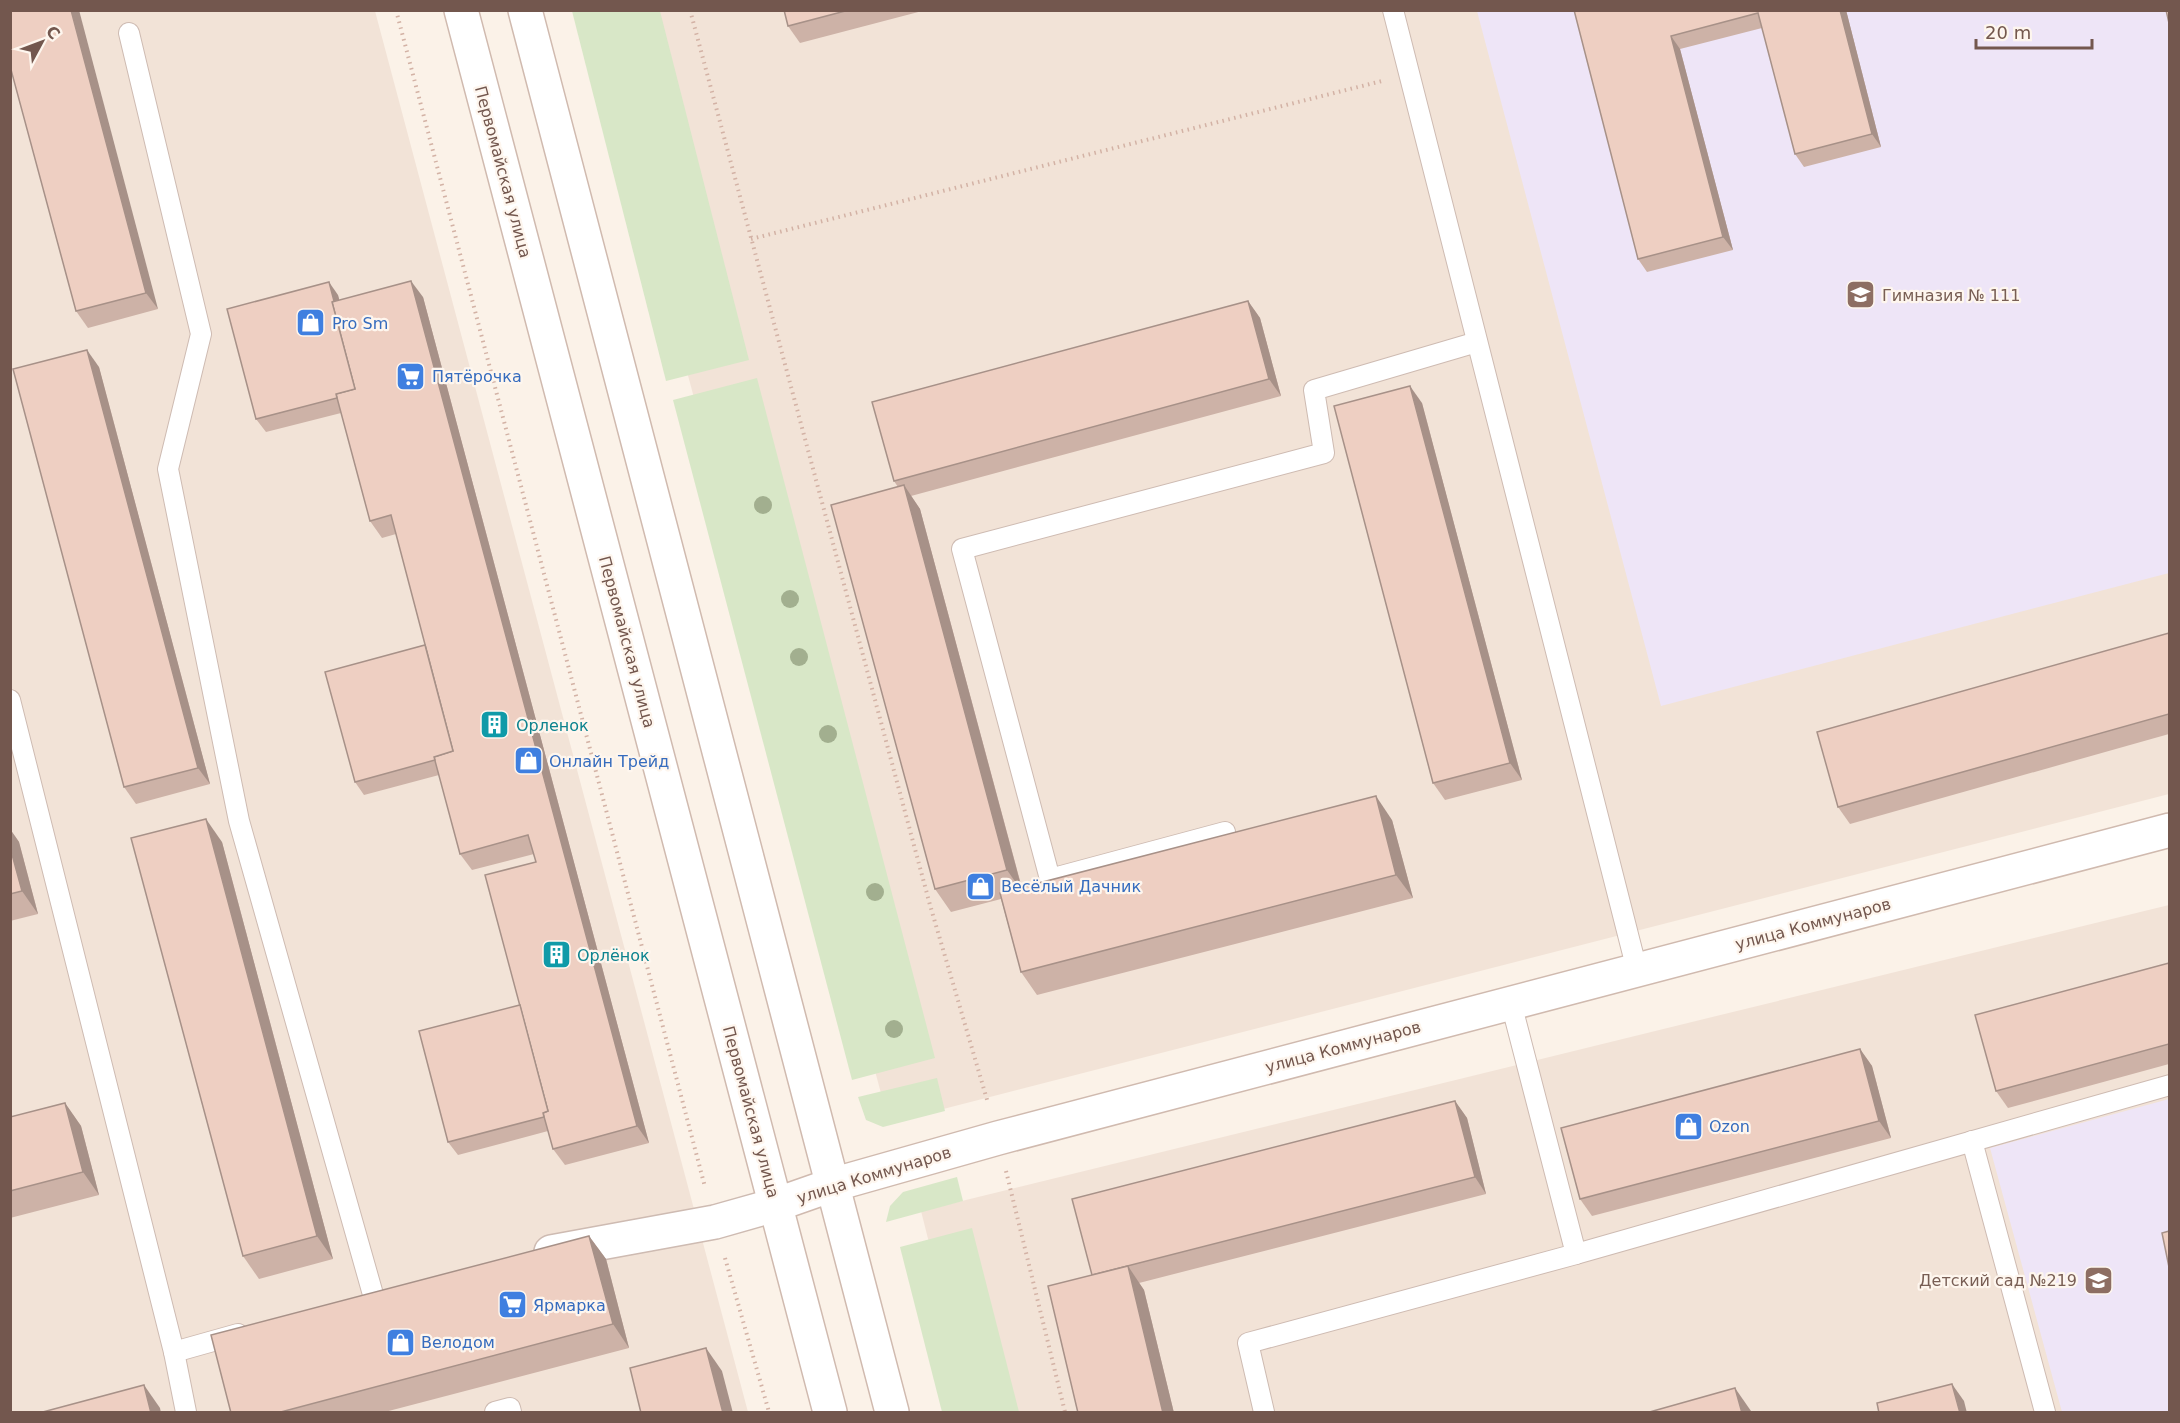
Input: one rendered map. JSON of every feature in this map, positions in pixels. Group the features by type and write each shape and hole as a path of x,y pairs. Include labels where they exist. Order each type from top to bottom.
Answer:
{"main road":[{"name":"Первомайская улица","path":"461,10 830,1413"},
{"path":"525,10 892,1413"},
{"name":"улица Коммунаров","path":"527,1257 714,1222 775,1205 832,1185 998,1138 2169,830"}],"lane":[{"path":"1393,10 1637,970"},
{"path":"129,33 201,334 168,469 170,481 239,821 374,1298"},
{"path":"1225,832 1050,879 962,549 1324,453 1314,390 1477,342"},
{"path":"10,700 174,1352 186,1413"},
{"path":"1511,1003 1576,1254"},
{"path":"1264,1413 1248,1343 1576,1254 2169,1085"},
{"path":"1972,1141 2045,1413"},
{"path":"352,1304 396,1292"},
{"path":"174,1352 252,1331"},
{"path":"495,1413 510,1408 511,1413"}],"path":[{"path":"396,10 714,1222 769,1413"},
{"path":"690,10 930,905 998,1138 1065,1413"},
{"path":"751,239 1409,74"}],"shaded area":[{"path":"10,11 375,11 748,1412 11,1412"},
{"path":"590,11 2169,11 2169,794 889,1123"},
{"name":"Гимназия № 111","path":"1477,11 2168,11 2169,573 1661,706"},
{"path":"2169,905 2169,1412 972,1412 921,1211"},
{"name":"Детский сад №219","path":"2169,1099 2169,1412 2062,1412 1990,1148"}],"green space":[{"path":"572,11 660,11 749,360 666,381"},
{"path":"757,378 935,1058 852,1080 673,400"},
{"path":"937,1078 945,1111 883,1127 866,1120 858,1097"},
{"path":"957,1177 963,1201 886,1222 890,1206 903,1192"},
{"path":"972,1228 1019,1412 942,1412 900,1247"}],"building":[{"path":"10,10 71,10 146,293 76,311 10,66"},
{"path":"784,10 849,10 788,26"},
{"path":"1574,10 1840,10 1872,134 1795,154 1758,13 1671,36 1723,237 1638,259"},
{"path":"411,281 637,1126 553,1149 543,1113 548,1111 485,875 536,862 528,835 460,854 434,757 453,751 391,515 370,521 336,394 355,389 332,302"},
{"path":"329,282 334,301 332,302 355,389 336,394 337,398 256,419 227,309"},
{"path":"1248,301 1269,379 894,481 872,402"},
{"path":"87,350 198,768 124,787 13,369"},
{"path":"1410,386 1510,763 1433,783 1334,406"},
{"path":"904,485 1007,870 935,889 831,505"},
{"path":"2169,633 2169,714 1838,807 1817,732"},
{"path":"425,645 453,751 434,757 435,760 355,782 325,672"},
{"path":"1376,796 1396,875 1021,972 1000,893"},
{"path":"206,819 317,1236 243,1256 131,838"},
{"path":"10,847 22,891 10,894"},
{"path":"2169,963 2169,1044 1996,1091 1975,1015"},
{"path":"520,1005 548,1111 543,1113 544,1117 448,1142 419,1031"},
{"path":"1860,1049 1879,1121 1580,1199 1561,1128"},
{"path":"1455,1101 1475,1177 1092,1275 1072,1199"},
{"path":"65,1103 83,1172 10,1191 10,1117"},
{"path":"2169,1231 2169,1267 2162,1233"},
{"path":"589,1236 613,1324 277,1413 231,1413 211,1335"},
{"path":"1128,1266 1163,1413 1078,1413 1048,1286"},
{"path":"706,1348 723,1413 641,1413 630,1368"},
{"path":"1952,1384 1960,1413 1879,1413 1877,1403"},
{"path":"144,1385 151,1413 39,1413"},
{"path":"1735,1388 1742,1413 1646,1413"}],"place":[{"name":"Гимназия № 111","path":"1861,295"},
{"name":"Pro Sm","path":"311,323"},
{"name":"Пятёрочка","path":"411,376"},
{"name":"Орленок","path":"495,725"},
{"name":"Онлайн Трейд","path":"528,761"},
{"name":"Весёлый Дачник","path":"980,886"},
{"name":"Орлёнок","path":"556,955"},
{"name":"Ozon","path":"1688,1126"},
{"name":"Детский сад №219","path":"2098,1280"},
{"name":"Ярмарка","path":"512,1305"},
{"name":"Велодом","path":"400,1342"}]}
